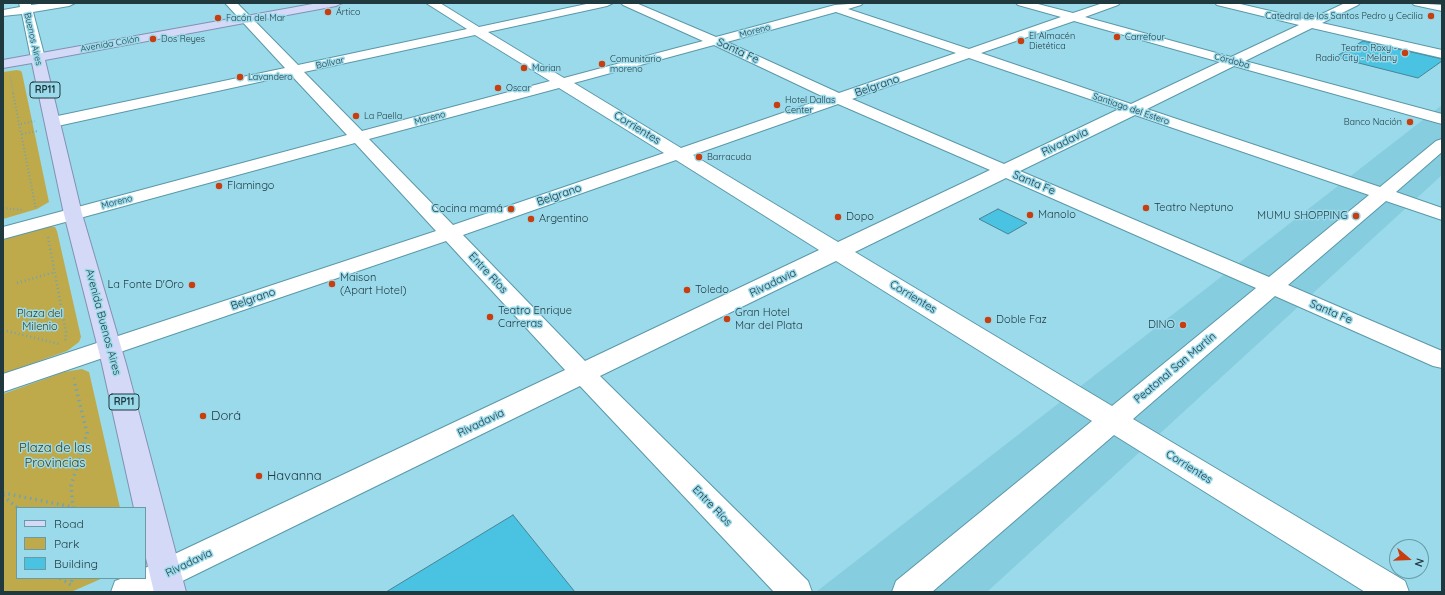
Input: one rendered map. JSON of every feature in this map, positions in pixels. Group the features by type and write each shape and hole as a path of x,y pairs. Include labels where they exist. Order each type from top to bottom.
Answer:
{"main road":[{"name":"Avenida Colón","path":"6,68 38,58 336,3"},
{"name":"Buenos Aires","path":"38,58 53,122"},
{"name":"Avenida Buenos Aires","path":"53,122 73,214 110,347 168,583"}],"street":[{"path":"3,13 26,6 68,3"},
{"name":"Entre Ríos","path":"231,3 583,374 796,592"},
{"name":"Corrientes","path":"432,3 1394,592"},
{"name":"Bolívar","path":"53,122 607,3"},
{"name":"Santa Fe","path":"627,3 715,41 840,99 1442,360"},
{"name":"Santiago del Estero","path":"821,3 1442,214"},
{"name":"Moreno","path":"3,233 857,3"},
{"name":"Córdoba","path":"1022,3 1442,119"},
{"name":"Belgrano","path":"3,383 450,233 1114,3"},
{"path":"1221,3 1442,54"},
{"name":"Rivadavia","path":"127,592 168,583 583,374 1354,3"},
{"path":"1418,3 1442,8"},
{"name":"Buenos Aires","path":"26,6 38,58"},
{"name":"Peatonal San Martín","path":"908,592 1442,144"}],"path":[{"path":"6,68 36,213"},
{"path":"3,208 27,210"},
{"path":"3,330 65,346 66,332 47,233"},
{"path":"17,283 55,272"},
{"path":"3,495 73,507 71,486 86,432 75,379 72,375"},
{"path":"3,495 17,507"},
{"path":"62,579 71,585 72,579"}],"shaded area":[{"path":"1442,105 1442,175 987,592 816,592"}],"green space":[{"path":"17,70 21,71 22,73 49,202 37,209 3,219 3,72"},
{"name":"Plaza del Milenio","path":"46,226 55,227 57,231 81,337 79,342 67,351 3,374 3,237"},
{"name":"Plaza de las Provincias","path":"82,369 89,372 120,507 16,507 16,579 101,579 71,592 3,592 3,394 64,372"}],"building":[{"path":"1363,41 1442,59 1442,61 1418,78 1335,57"},
{"path":"998,209 1027,223 1008,234 979,219"},
{"path":"513,515 575,592 386,592"}],"place":[{"name":"Ártico","path":"328,12"},
{"name":"Catedral de los Santos Pedro y Cecilia","path":"1431,16"},
{"name":"Facón del Mar","path":"218,18"},
{"name":"Carrefour","path":"1117,37"},
{"name":"Dos Reyes","path":"153,39"},
{"name":"El Almacén Dietética","path":"1021,41"},
{"name":"Teatro Roxy - Radio City - Melany","path":"1405,53"},
{"name":"Comunitario moreno","path":"602,64"},
{"name":"Marian","path":"524,68"},
{"name":"Lavandero","path":"240,77"},
{"name":"Oscar","path":"498,88"},
{"name":"Hotel Dallas Center","path":"777,105"},
{"name":"La Paella","path":"356,116"},
{"name":"Banco Nación","path":"1410,122"},
{"name":"Barracuda","path":"699,157"},
{"name":"Flamingo","path":"219,186"},
{"name":"Teatro Neptuno","path":"1146,208"},
{"name":"Cocina mamá","path":"511,209"},
{"name":"Manolo","path":"1030,215"},
{"name":"MUMU SHOPPING","path":"1356,216"},
{"name":"Dopo","path":"838,217"},
{"name":"Argentino","path":"531,219"},
{"name":"Maison (Apart Hotel)","path":"332,284"},
{"name":"La Fonte D'Oro","path":"192,285"},
{"name":"Toledo","path":"687,290"},
{"name":"Teatro Enrique Carreras","path":"490,317"},
{"name":"Gran Hotel Mar del Plata","path":"727,319"},
{"name":"Doble Faz","path":"988,320"},
{"name":"DINO","path":"1183,325"},
{"name":"Dorá","path":"203,416"},
{"name":"Havanna","path":"259,476"}]}
